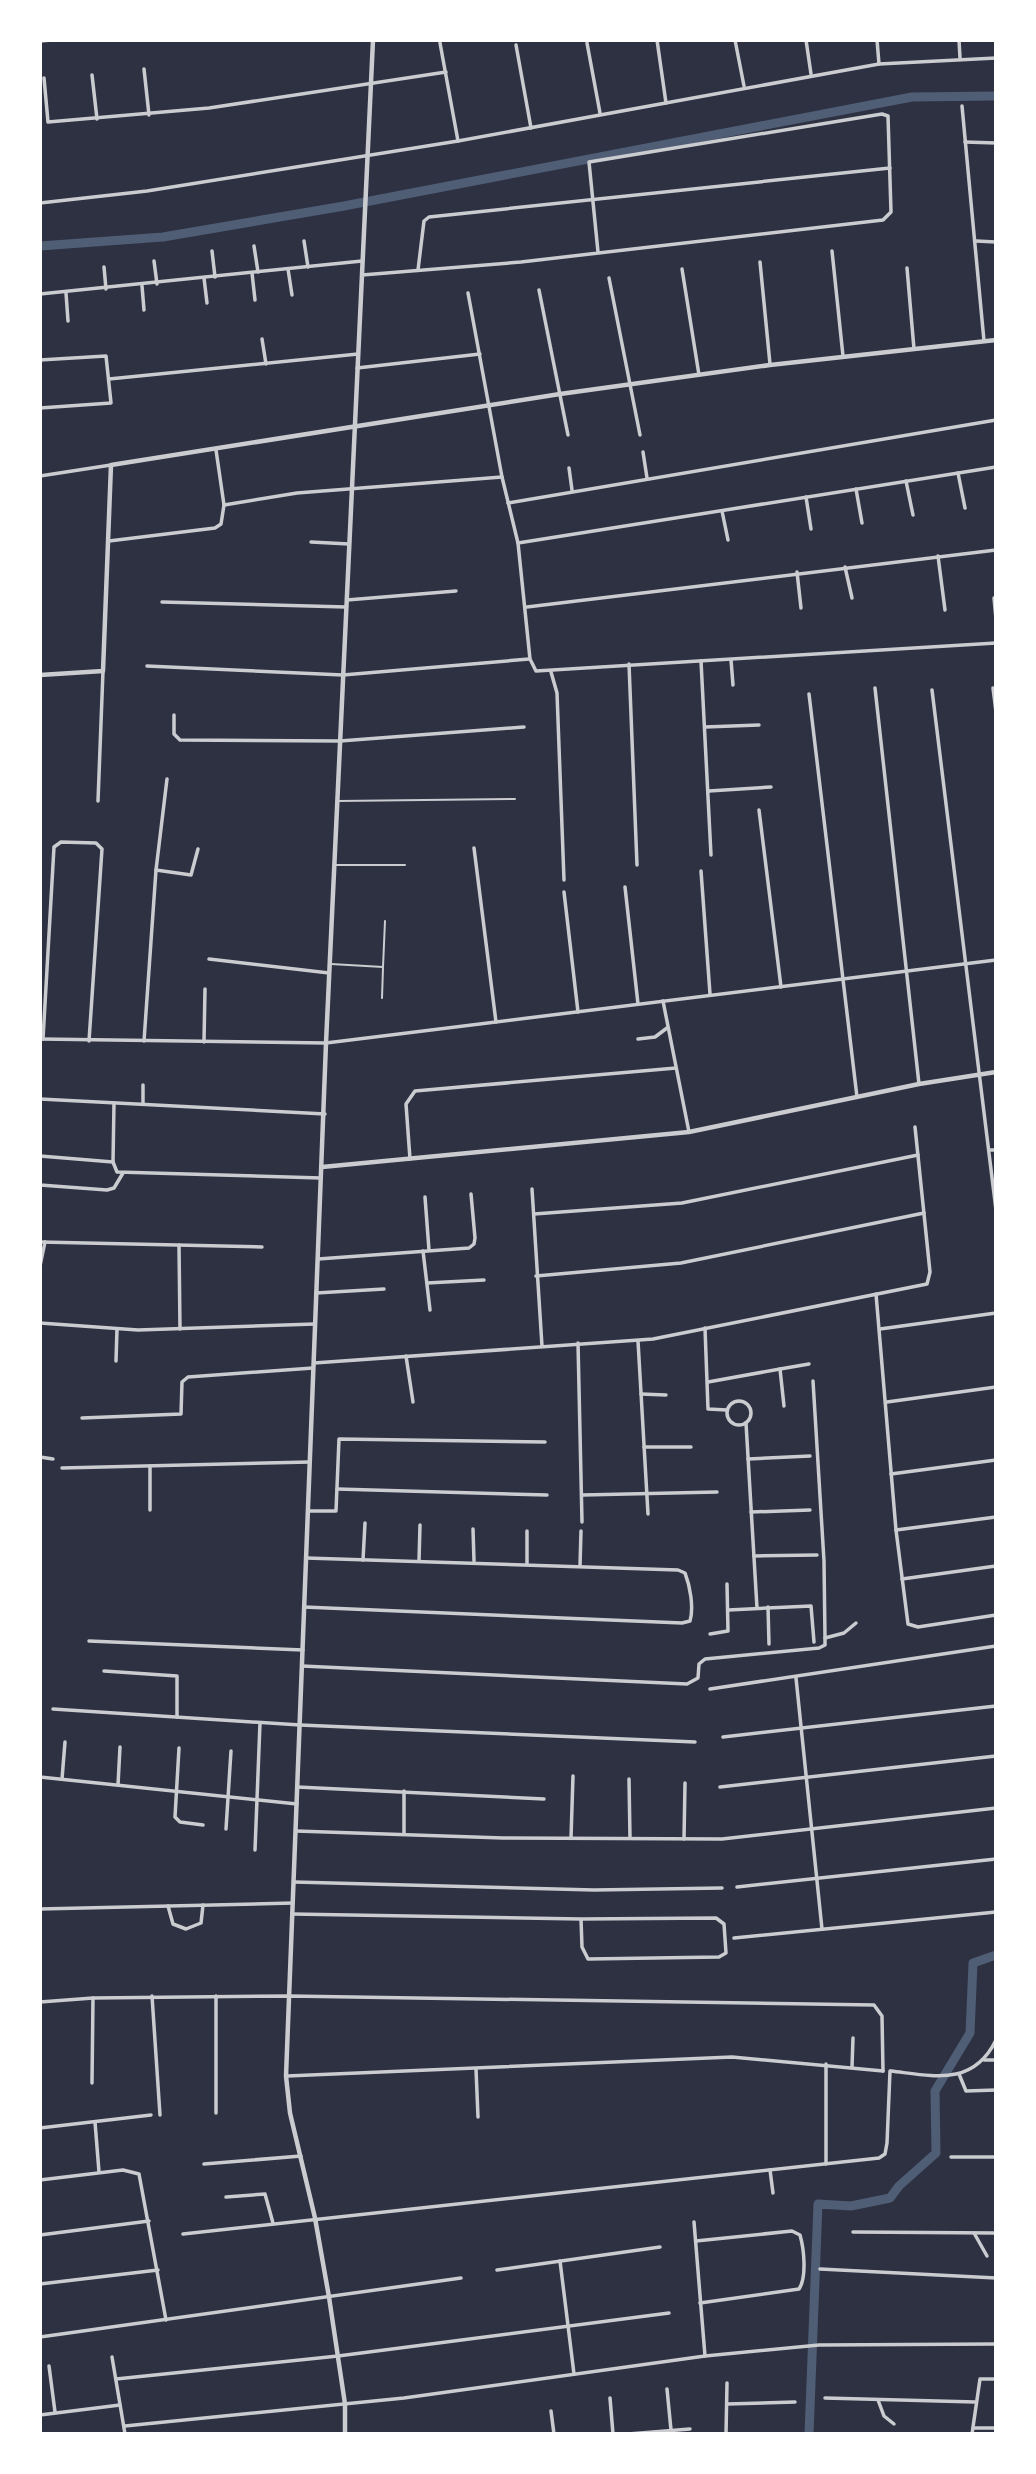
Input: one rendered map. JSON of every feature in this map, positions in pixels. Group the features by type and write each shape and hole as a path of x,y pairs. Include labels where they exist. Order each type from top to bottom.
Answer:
{"street":[{"path":"40,41 51,40"},
{"path":"345,2434 345,2404 329,2297 315,2218 290,2113 286,2077 326,1043 373,40"},
{"path":"657,40 666,103"},
{"path":"735,40 744,86"},
{"path":"806,40 811,74"},
{"path":"877,40 879,64"},
{"path":"959,40 960,58"},
{"path":"440,43 458,141"},
{"path":"587,43 600,113"},
{"path":"516,45 531,128"},
{"path":"40,203 147,191 458,141 811,74 879,64 996,58"},
{"path":"144,69 149,115"},
{"path":"44,78 47,121 149,115 446,72"},
{"path":"92,75 97,119"},
{"path":"962,106 985,341"},
{"path":"362,275 598,252 883,220 889,218 891,212 886,113 589,162 598,252"},
{"path":"965,142 996,143"},
{"path":"418,271 426,218 890,168"},
{"path":"304,241 308,267"},
{"path":"976,241 996,242"},
{"path":"254,246 258,272"},
{"path":"212,251 215,277"},
{"path":"831,251 843,357"},
{"path":"154,261 157,284"},
{"path":"40,294 142,286 362,261"},
{"path":"760,262 770,365"},
{"path":"104,267 106,289"},
{"path":"907,268 914,349"},
{"path":"288,269 292,295"},
{"path":"682,269 699,375"},
{"path":"252,273 255,300"},
{"path":"204,278 207,303"},
{"path":"609,278 639,435"},
{"path":"142,286 144,310"},
{"path":"539,290 568,435"},
{"path":"66,293 68,321"},
{"path":"468,293 502,477 518,543 527,607 530,659 536,671 996,643"},
{"path":"262,339 266,363"},
{"path":"40,476 560,394 770,365 996,340"},
{"path":"109,379 358,354"},
{"path":"357,368 480,354"},
{"path":"40,360 106,356 111,403 40,408"},
{"path":"508,503 996,420"},
{"path":"109,541 215,528 224,518 216,450"},
{"path":"643,452 647,479"},
{"path":"98,801 111,465"},
{"path":"518,543 996,467"},
{"path":"569,468 572,490"},
{"path":"958,473 965,508"},
{"path":"224,505 297,493 502,477"},
{"path":"906,481 913,515"},
{"path":"856,489 862,523"},
{"path":"806,497 811,529"},
{"path":"722,511 728,540"},
{"path":"311,542 349,544"},
{"path":"527,607 797,572 996,550"},
{"path":"938,556 945,610"},
{"path":"845,567 852,598"},
{"path":"797,572 802,608"},
{"path":"346,600 456,591"},
{"path":"995,598 996,620"},
{"path":"162,602 346,607"},
{"path":"147,666 343,675 530,659"},
{"path":"731,660 733,685"},
{"path":"701,661 711,855"},
{"path":"629,664 637,865"},
{"path":"40,675 103,671"},
{"path":"551,672 556,693 564,880"},
{"path":"875,688 919,1084"},
{"path":"993,688 996,712"},
{"path":"932,690 996,1210"},
{"path":"809,694 857,1097"},
{"path":"174,715 174,734 180,740 340,741 524,727"},
{"path":"705,727 759,725"},
{"path":"144,1041 156,870 167,779"},
{"path":"709,791 771,787"},
{"path":"759,810 781,987"},
{"path":"89,1041 102,849 96,843 57,842 54,847 42,1039 89,1041 326,1043 996,960"},
{"path":"474,848 496,1022"},
{"path":"156,870 191,875 198,849"},
{"path":"701,871 710,995"},
{"path":"625,887 638,1004"},
{"path":"564,892 578,1012"},
{"path":"209,960 329,973"},
{"path":"204,1042 205,989"},
{"path":"663,1001 689,1132"},
{"path":"638,1039 655,1037 668,1028"},
{"path":"410,1159 406,1104 415,1091 676,1068"},
{"path":"321,1167 689,1132 919,1084 996,1072"},
{"path":"143,1085 143,1104"},
{"path":"40,1099 325,1114"},
{"path":"114,1103 113,1162 117,1172 321,1178"},
{"path":"82,1418 181,1414 182,1382 188,1377 406,1355 638,1341 924,1285 930,1281 915,1127"},
{"path":"989,1150 996,1150"},
{"path":"534,1214 682,1203 918,1155"},
{"path":"40,1156 113,1162"},
{"path":"40,1185 107,1190 114,1188 123,1173"},
{"path":"532,1189 542,1346"},
{"path":"318,1259 469,1248 474,1244 471,1194"},
{"path":"425,1197 429,1250"},
{"path":"536,1276 663,1266 924,1213"},
{"path":"40,1266 43,1242 262,1247"},
{"path":"179,1245 180,1329"},
{"path":"423,1251 430,1310"},
{"path":"427,1283 484,1280"},
{"path":"316,1293 384,1289"},
{"path":"876,1294 896,1530 908,1624 918,1627 996,1615"},
{"path":"880,1329 996,1313"},
{"path":"40,1323 117,1329 315,1324"},
{"path":"705,1328 708,1409 727,1410"},
{"path":"116,1361 117,1329"},
{"path":"638,1341 648,1514"},
{"path":"578,1343 582,1522"},
{"path":"406,1355 413,1402"},
{"path":"708,1382 809,1364"},
{"path":"780,1369 784,1406"},
{"path":"302,1666 687,1684 698,1678 701,1660 820,1648 825,1645 824,1561 813,1381"},
{"path":"886,1402 996,1387"},
{"path":"641,1394 666,1395"},
{"path":"727,1410 735,1401 746,1403 752,1413 746,1423 757,1608"},
{"path":"727,1410 732,1423 746,1423"},
{"path":"308,1511 337,1511 338,1442 342,1439 545,1442"},
{"path":"644,1447 691,1447"},
{"path":"748,1459 810,1456"},
{"path":"40,1457 53,1459"},
{"path":"891,1474 996,1460"},
{"path":"62,1468 310,1462"},
{"path":"150,1466 150,1510"},
{"path":"337,1489 547,1495"},
{"path":"583,1495 717,1492"},
{"path":"751,1512 810,1510"},
{"path":"896,1530 996,1517"},
{"path":"363,1560 365,1523"},
{"path":"419,1561 420,1525"},
{"path":"473,1529 474,1562"},
{"path":"527,1531 527,1563"},
{"path":"580,1566 581,1531"},
{"path":"754,1556 817,1555"},
{"path":"304,1607 682,1623 691,1621 692,1613 685,1573 527,1563 306,1558"},
{"path":"902,1579 996,1566"},
{"path":"709,1634 728,1631 727,1584"},
{"path":"728,1610 811,1606 814,1642"},
{"path":"768,1607 769,1644"},
{"path":"825,1638 844,1633 856,1623"},
{"path":"89,1641 303,1650"},
{"path":"710,1689 996,1646"},
{"path":"104,1671 177,1676 177,1717"},
{"path":"796,1678 822,1929"},
{"path":"723,1737 996,1706"},
{"path":"53,1709 260,1723 695,1742"},
{"path":"255,1850 260,1723"},
{"path":"62,1779 65,1742"},
{"path":"118,1784 120,1747"},
{"path":"179,1748 177,1821 203,1825"},
{"path":"226,1829 231,1751"},
{"path":"720,1787 996,1756"},
{"path":"571,1838 573,1776"},
{"path":"40,1777 297,1804"},
{"path":"629,1779 629,1839"},
{"path":"684,1839 685,1783"},
{"path":"297,1787 544,1799"},
{"path":"404,1791 404,1835"},
{"path":"296,1831 722,1839 996,1808"},
{"path":"737,1887 996,1859"},
{"path":"294,1882 594,1890 722,1888"},
{"path":"40,1909 293,1903"},
{"path":"168,1906 173,1924 186,1929 201,1923 203,1905"},
{"path":"734,1938 996,1912"},
{"path":"292,1914 581,1919 716,1918 724,1924 726,1953 719,1957 588,1959 582,1947 581,1919"},
{"path":"40,2002 152,1996 289,1996 874,2005 882,2016 883,2071"},
{"path":"152,1996 160,2115"},
{"path":"216,1996 216,2113"},
{"path":"92,2083 93,1998"},
{"path":"852,2067 853,2038"},
{"path":"984,2060 996,2040"},
{"path":"286,2077 732,2057 950,2077 984,2060 996,2060"},
{"path":"826,2064 826,2164"},
{"path":"476,2068 478,2117"},
{"path":"183,2234 826,2164 885,2154 890,2071"},
{"path":"959,2074 966,2091 996,2090"},
{"path":"40,2128 151,2115"},
{"path":"94,2122 99,2172"},
{"path":"204,2164 301,2156"},
{"path":"951,2157 996,2157"},
{"path":"40,2180 123,2170 139,2174 166,2320"},
{"path":"770,2170 773,2193"},
{"path":"226,2197 265,2194 273,2223"},
{"path":"40,2235 149,2221"},
{"path":"694,2222 705,2356"},
{"path":"696,2241 792,2231 800,2235 802,2242 803,2279 799,2289 700,2303"},
{"path":"853,2232 996,2234"},
{"path":"974,2233 987,2256"},
{"path":"497,2270 660,2247"},
{"path":"561,2261 574,2374"},
{"path":"820,2269 996,2278"},
{"path":"40,2284 158,2270"},
{"path":"40,2337 461,2278"},
{"path":"116,2379 338,2356 669,2313"},
{"path":"125,2426 345,2404 705,2356 808,2346 996,2344"},
{"path":"113,2357 125,2434"},
{"path":"49,2366 55,2413"},
{"path":"996,2379 980,2379 973,2431 996,2428"},
{"path":"726,2434 727,2383"},
{"path":"667,2389 671,2430"},
{"path":"610,2398 613,2434"},
{"path":"825,2399 975,2402"},
{"path":"878,2400 884,2417 894,2424"},
{"path":"726,2404 795,2402"},
{"path":"40,2415 120,2405"},
{"path":"551,2411 554,2434"},
{"path":"628,2434 690,2429"}],"lane":[{"path":"337,801 515,799"},
{"path":"334,865 405,865"},
{"path":"382,998 385,921"},
{"path":"330,964 383,967"}],"waterway":[{"path":"40,246 163,237 344,206 912,97 996,96"},
{"path":"809,2434 818,2204 851,2206 890,2198 899,2186 936,2153 935,2091 970,2033 973,1963 996,1955"}]}
